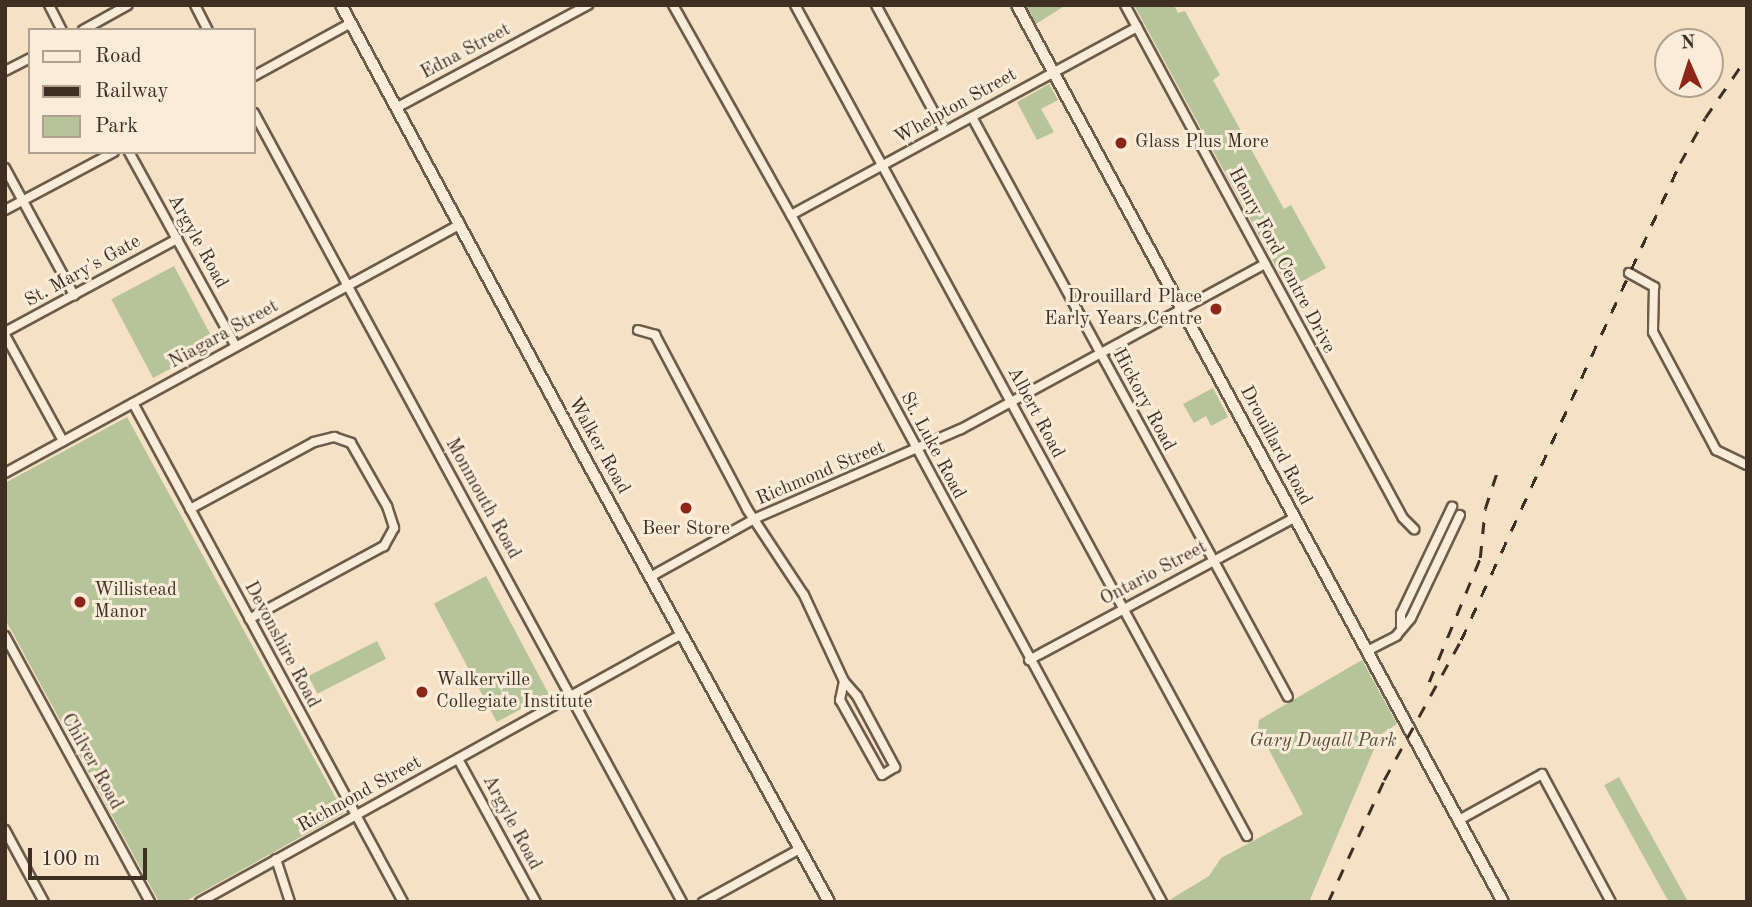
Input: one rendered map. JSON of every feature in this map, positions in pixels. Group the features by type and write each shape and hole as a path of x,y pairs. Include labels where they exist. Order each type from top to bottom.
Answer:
{"main road":[{"name":"Walker Road","path":"341,5 829,902"}],"street":[{"path":"49,5 61,28"},
{"path":"87,28 128,5"},
{"path":"195,5 207,28"},
{"name":"Edna Street","path":"396,108 589,5"},
{"name":"St. Luke Road","path":"673,5 791,215 1162,902"},
{"name":"Albert Road","path":"796,5 1247,836"},
{"path":"876,5 944,131"},
{"name":"Drouillard Road","path":"1017,5 1503,902"},
{"name":"Henry Ford Centre Drive","path":"1125,5 1403,518 1414,529"},
{"path":"256,75 351,23"},
{"name":"Whelpton Street","path":"791,215 1137,27"},
{"path":"5,71 28,59"},
{"name":"Monmouth Road","path":"256,117 682,902"},
{"name":"Hickory Road","path":"972,117 1287,696"},
{"path":"5,210 110,154"},
{"name":"Argyle Road","path":"131,154 236,347"},
{"path":"5,168 74,295"},
{"name":"Niagara Street","path":"5,473 459,225"},
{"name":"St. Mary's Gate","path":"5,334 177,239"},
{"name":"Richmond Street","path":"650,577 756,519 961,429 1265,264"},
{"path":"1629,273 1654,287 1653,332 1716,450 1747,465"},
{"path":"638,330 655,335 747,509 804,595 844,681 857,696 895,767 882,775 840,700 844,681"},
{"path":"5,334 63,441"},
{"name":"Devonshire Road","path":"133,403 403,902"},
{"path":"190,509 314,442 334,437 351,443 387,506 394,528 384,546 249,619"},
{"path":"1401,627 1401,614 1452,507"},
{"path":"1367,651 1396,636 1411,618 1460,515"},
{"name":"Ontario Street","path":"1029,660 1294,518"},
{"name":"Richmond Street","path":"200,902 682,634"},
{"name":"Chilver Road","path":"5,636 150,902"},
{"name":"Argyle Road","path":"458,759 536,902"},
{"path":"1459,820 1542,774 1611,902"},
{"path":"5,830 44,902"},
{"path":"702,902 800,849"},
{"path":"276,859 288,888 290,902"}],"green space":[{"path":"1025,5 1066,5 1036,24"},
{"path":"1134,5 1174,5 1178,13 1185,11 1220,75 1213,80 1284,209 1291,205 1326,268 1288,289"},
{"path":"1049,84 1058,100 1041,109 1054,132 1037,140 1017,102"},
{"path":"174,266 216,345 153,378 111,299"},
{"path":"1213,388 1228,417 1211,426 1206,416 1194,423 1183,404"},
{"path":"127,417 344,813 184,902 159,902 5,619 5,483"},
{"path":"486,576 549,694 497,722 434,604"},
{"path":"377,641 386,659 317,694 308,676"},
{"name":"Gary Dugall Park","path":"1362,660 1397,724 1380,735 1309,902 1172,902 1171,899 1209,876 1221,858 1303,814 1258,729 1259,720"},
{"path":"1619,777 1688,901 1669,902 1604,785"}],"railway":[{"path":"1328,902 1384,780 1461,640 1680,163 1705,118 1747,57"},
{"path":"1429,682 1480,558 1485,509 1497,471"}],"place":[{"name":"Glass Plus More","path":"1121,143"},
{"name":"Drouillard Place Early Years Centre","path":"1216,309"},
{"name":"Beer Store","path":"686,508"},
{"name":"Willistead Manor","path":"80,602"},
{"name":"Walkerville Collegiate Institute","path":"422,692"}]}
